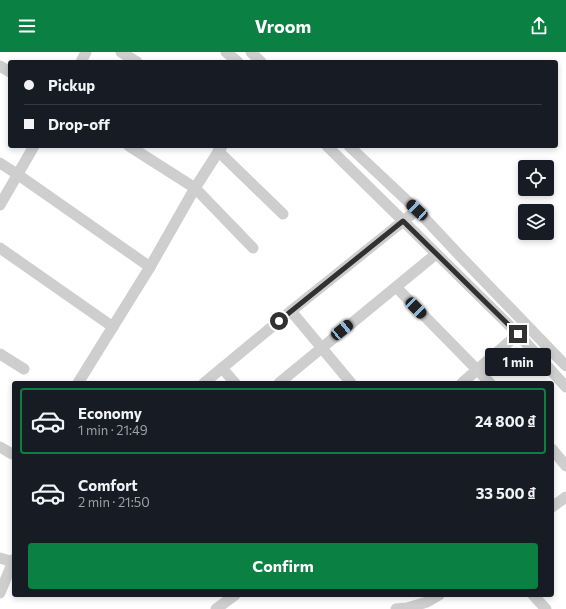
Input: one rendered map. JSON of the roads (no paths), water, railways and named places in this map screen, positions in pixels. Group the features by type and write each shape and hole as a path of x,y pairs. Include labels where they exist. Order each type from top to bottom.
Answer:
{"street":[{"path":"121,52 133,60"},
{"path":"226,52 236,60"},
{"path":"251,52 259,60"},
{"path":"0,205 33,148"},
{"path":"132,148 195,188 253,248"},
{"path":"329,148 518,334 566,387"},
{"path":"351,148 417,210 566,366"},
{"path":"79,381 150,268 195,188 220,149 283,214"},
{"path":"0,163 150,268"},
{"path":"206,381 417,210"},
{"path":"0,248 113,327"},
{"path":"280,381 436,254"},
{"path":"396,287 488,381"},
{"path":"291,311 349,381"},
{"path":"464,381 518,334"},
{"path":"0,354 24,369"},
{"path":"222,368 233,381"},
{"path":"0,447 12,454"},
{"path":"554,451 566,466"},
{"path":"554,506 566,497"},
{"path":"0,558 12,561"},
{"path":"0,593 12,563"},
{"path":"216,609 232,597"},
{"path":"396,609 407,608 428,602 436,597"},
{"path":"535,597 546,609"}]}
